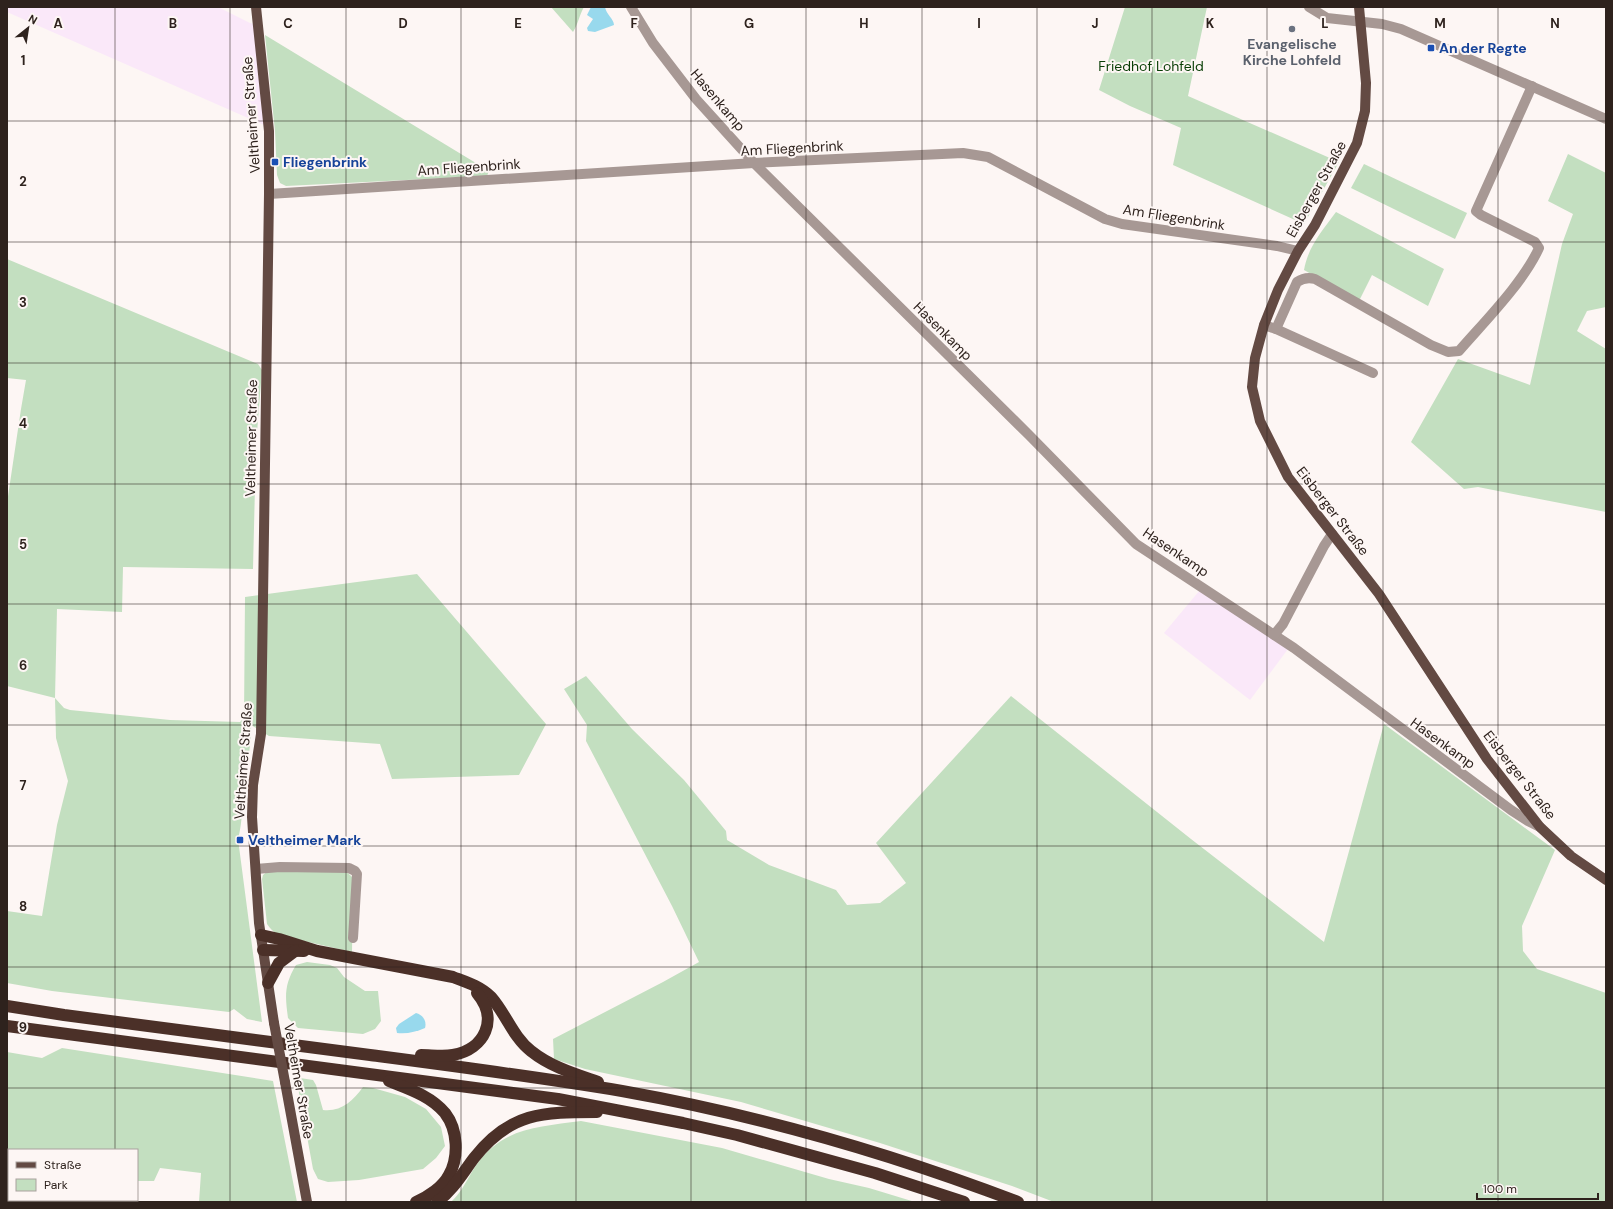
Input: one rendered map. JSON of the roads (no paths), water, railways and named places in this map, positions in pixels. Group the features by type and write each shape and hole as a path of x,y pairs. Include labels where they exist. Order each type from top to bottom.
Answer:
{"highway":[{"path":"261,935 317,951 453,977 480,988 491,997 530,1051 549,1063 622,1091"},
{"path":"263,950 317,951"},
{"path":"268,983 278,963 295,951"},
{"path":"378,1056 452,1055 466,1051 474,1046 483,1037 488,1021 486,1004 478,993 453,977"},
{"path":"7,1006 64,1015 486,1070 622,1091 813,1135 933,1171 1018,1202"},
{"path":"7,1026 558,1099 729,1133 821,1157 964,1202"},
{"path":"369,1074 410,1089 432,1101 446,1114 453,1130 455,1153 449,1176 432,1193 416,1202"},
{"path":"437,1202 447,1195 493,1136 525,1118 562,1112 630,1113"}],"main road":[{"name":"Veltheimer Straße","path":"256,7 269,130 270,194 261,734 253,785 252,815 263,950 274,1023 307,1202"},
{"name":"Eisberger Straße","path":"1359,7 1366,83 1365,112 1357,143 1315,225 1298,251 1278,290 1264,325 1255,358 1252,387 1260,421 1288,477 1379,594 1487,759 1540,827 1572,856 1606,880"}],"street":[{"name":"Hasenkamp","path":"631,7 657,49 696,99 754,163 1136,544 1294,648 1511,810 1540,827"},
{"path":"1309,7 1327,18 1382,24 1401,30 1606,118"},
{"path":"1276,329 1297,282 1304,278 1309,278 1315,279 1431,345 1448,352 1459,352 1517,283 1539,248 1534,242 1480,215 1476,211 1532,86"},
{"name":"Am Fliegenbrink","path":"270,194 754,163 956,153 988,157 1104,219 1122,224 1277,246 1298,251"},
{"path":"1264,325 1374,373"},
{"path":"1274,635 1283,624 1324,546 1332,534"},
{"path":"256,869 280,867 349,868 355,871 357,874 353,938"}],"water":[{"path":"591,7 605,7 614,25 595,32 588,31 587,28 593,19 587,15"},
{"path":"416,1013 421,1015 424,1019 425,1028 418,1031 397,1033 396,1028 399,1024"}],"place":[{"name":"Evangelische Kirche Lohfeld","path":"1292,29"},
{"name":"An der Regte","path":"1431,48"},
{"name":"Fliegenbrink","path":"275,162"},
{"name":"Veltheimer Mark","path":"240,840"}],"park label":[{"name":"Friedhof Lohfeld","path":"1151,66"}]}
